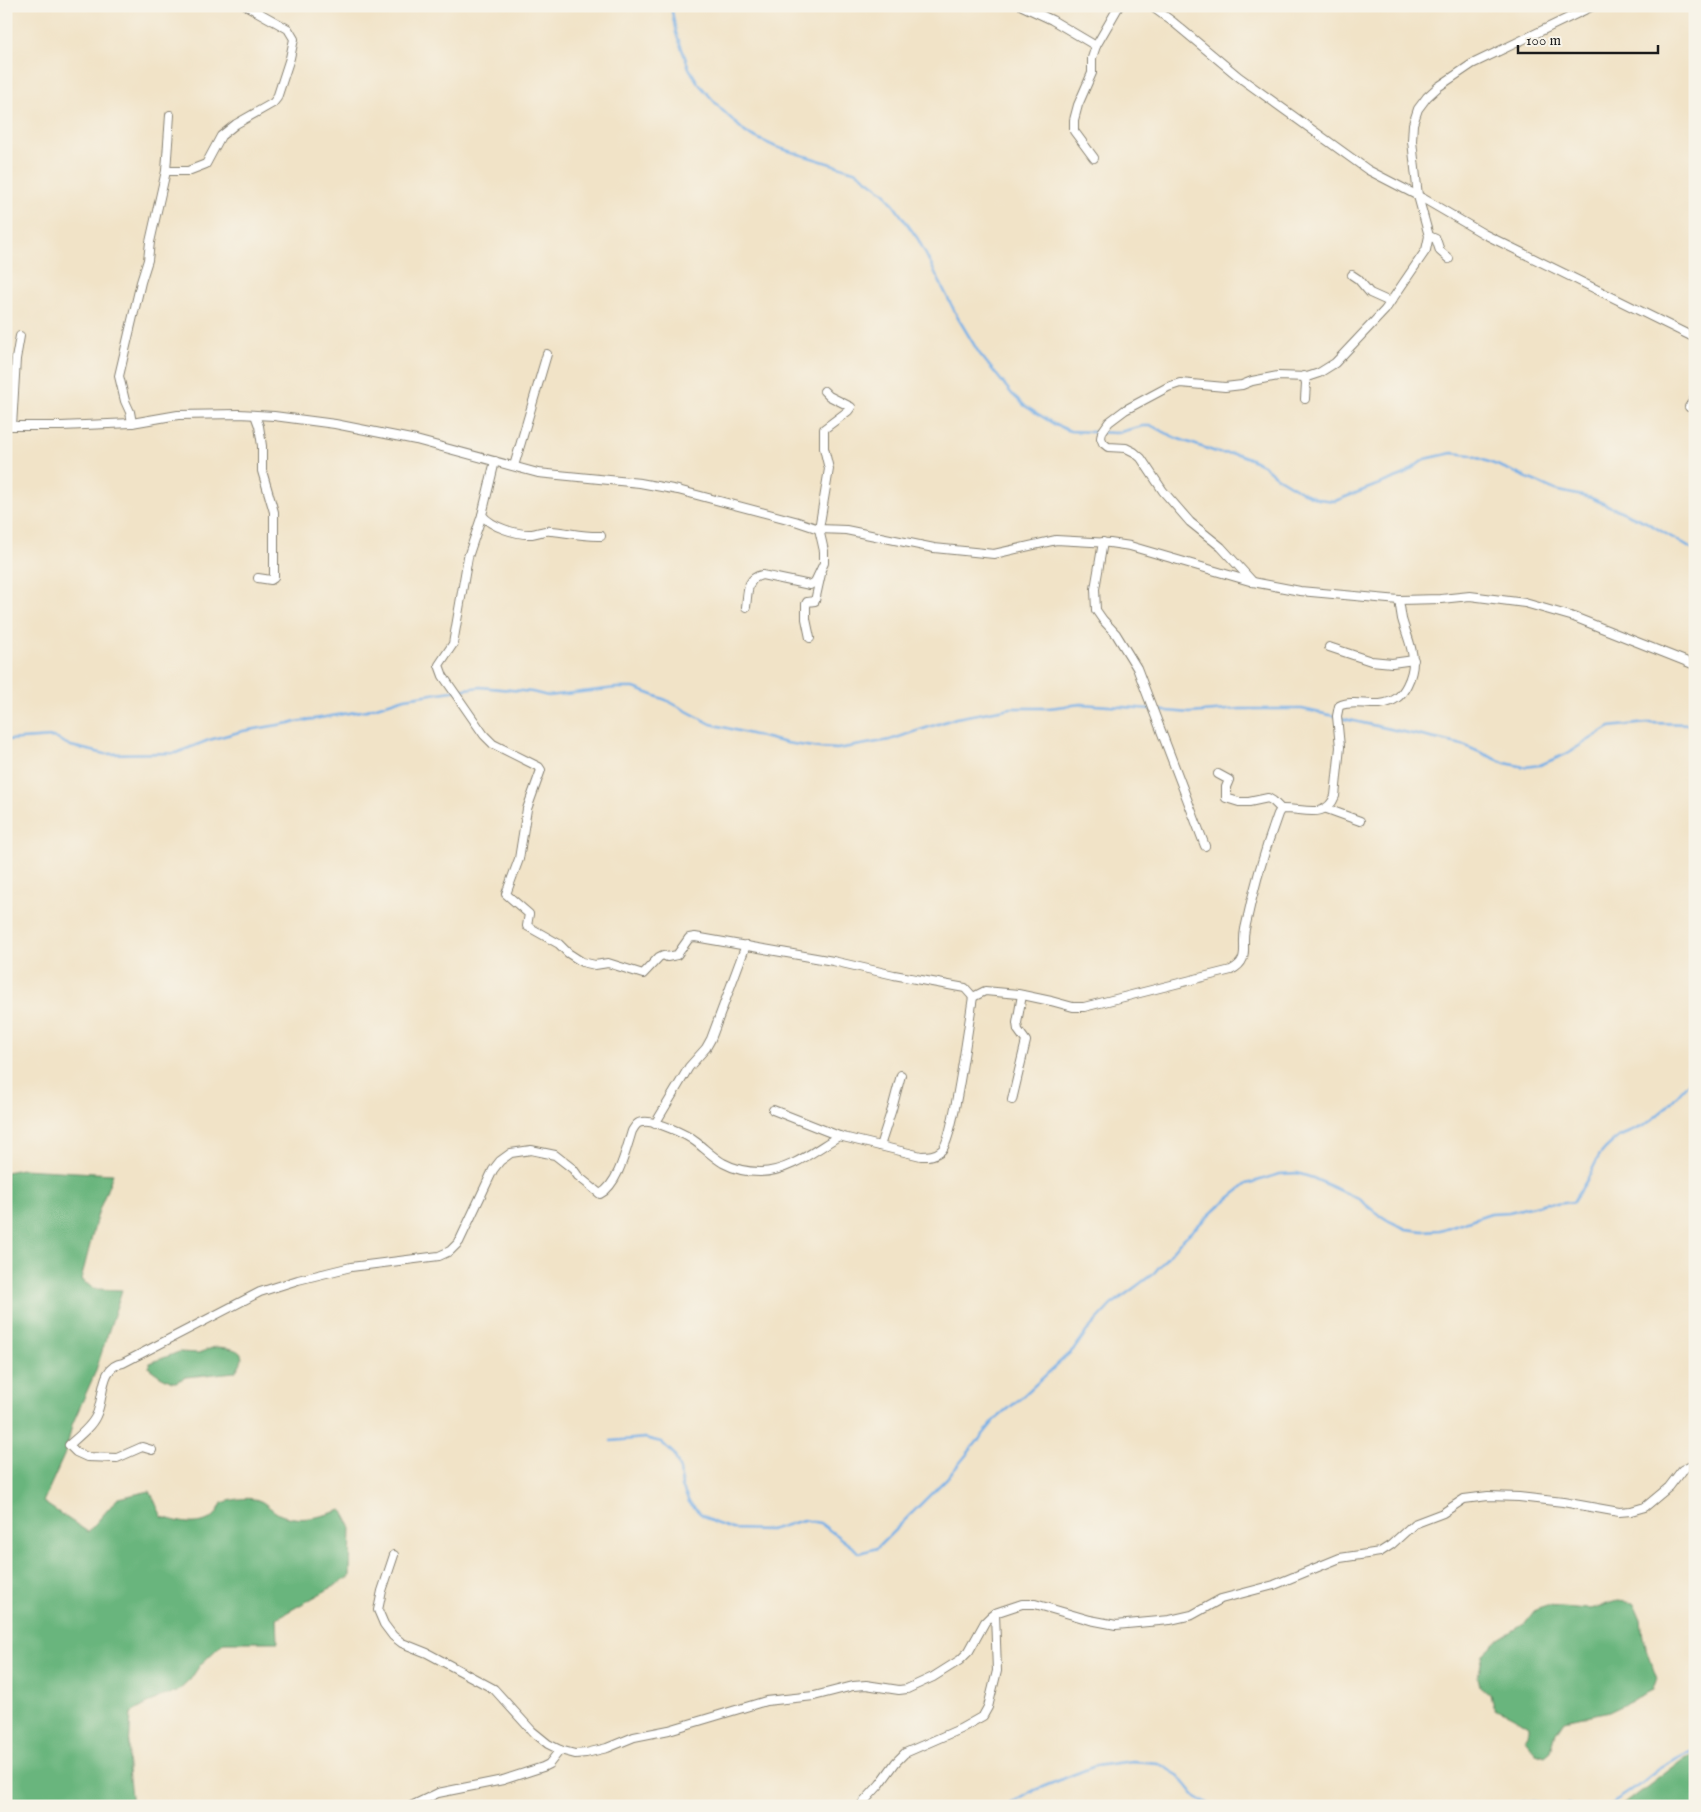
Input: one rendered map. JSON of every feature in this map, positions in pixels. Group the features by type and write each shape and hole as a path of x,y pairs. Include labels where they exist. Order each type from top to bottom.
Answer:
{"street":[{"path":"166,171 188,171 206,164 221,136 236,124 266,108 277,98 294,39 288,29 247,6"},
{"path":"1022,6 1059,24 1096,46"},
{"path":"1094,158 1077,136 1074,127 1078,105 1092,73 1092,58 1096,46 1119,6"},
{"path":"1151,6 1239,77 1368,170 1484,234 1695,338"},
{"path":"1253,582 1221,547 1190,522 1163,490 1141,458 1126,448 1108,447 1101,438 1102,432 1109,422 1125,410 1168,387 1180,383 1224,387 1242,385 1278,376 1304,376 1318,373 1335,363 1390,302 1426,250 1428,236 1418,196 1412,141 1413,124 1418,109 1438,87 1472,64 1593,6"},
{"path":"132,423 120,376 141,282 148,260 150,242 166,171 170,115"},
{"path":"1428,236 1436,239 1440,250 1449,259"},
{"path":"1352,276 1358,279 1370,293 1390,302"},
{"path":"20,336 9,426 132,423 178,415 255,414 335,424 416,440 538,473 640,483 678,490 819,529 846,530 925,547 994,554 1056,540 1103,542 1130,546 1253,582 1300,591 1399,600 1470,596 1525,603 1574,617 1695,665"},
{"path":"514,466 547,354"},
{"path":"1304,376 1306,383 1305,399"},
{"path":"810,638 806,619 806,604 816,599 824,563 824,551 819,529 829,469 824,448 824,429 848,411 850,406 824,391"},
{"path":"1689,407 1695,398"},
{"path":"255,414 262,446 262,471 274,512 274,578 271,580 258,578"},
{"path":"495,461 482,514 468,557 453,644 439,666 443,676 484,735 493,744 539,767 541,770 527,809 519,858 506,894 529,914 527,926 559,944 568,953 582,962 595,965 608,963 643,974 659,957 663,955 668,957 677,956 689,938 746,945 965,988 973,997"},
{"path":"482,514 488,521 518,533 530,534 544,530 601,536"},
{"path":"1103,542 1095,589 1096,610 1102,620 1116,634 1137,668 1205,846"},
{"path":"746,607 749,585 752,578 762,575 810,585 815,582 824,563"},
{"path":"1281,809 1293,808 1321,811 1327,809 1332,803 1335,796 1340,747 1337,716 1339,706 1349,704 1382,704 1396,700 1402,694 1410,678 1414,660 1399,600"},
{"path":"1329,647 1371,661 1414,660"},
{"path":"1218,774 1229,780 1226,787 1226,798 1249,802 1268,798 1274,801 1281,809"},
{"path":"973,997 985,991 1022,995 1073,1007 1084,1007 1231,970 1239,966 1244,954 1244,930 1258,876 1281,809"},
{"path":"1327,809 1360,821"},
{"path":"655,1124 688,1067 706,1048 711,1039 746,945"},
{"path":"1012,1100 1026,1042 1018,1030 1017,1023 1022,995"},
{"path":"773,1110 839,1136 920,1156 933,1156 942,1150 947,1142 954,1114 973,997"},
{"path":"880,1146 901,1075"},
{"path":"152,1450 142,1447 117,1458 87,1457 76,1452 69,1445 96,1416 107,1374 111,1367 115,1364 123,1363 260,1292 298,1280 351,1267 422,1259 439,1256 450,1251 459,1242 493,1170 500,1161 511,1153 531,1150 555,1156 574,1168 578,1176 600,1194 605,1192 612,1184 636,1124 642,1122 655,1124 694,1140 724,1164 734,1168 757,1172 782,1168 805,1157 839,1136"},
{"path":"394,1555 378,1610 384,1624 393,1636 402,1643 427,1653 494,1689 532,1731 548,1744 560,1750 576,1754 599,1751 634,1737 669,1730 766,1700 814,1696 853,1686 866,1685 898,1690 907,1689 933,1677 960,1660 969,1651 985,1622 995,1613 1022,1604 1035,1604 1105,1624 1116,1625 1170,1620 1192,1615 1221,1599 1274,1585 1340,1558 1380,1552 1391,1545 1414,1524 1443,1513 1464,1499 1488,1496 1519,1497 1556,1501 1619,1512 1631,1512 1645,1507 1669,1487 1682,1470 1695,1465"},
{"path":"860,1806 905,1753 952,1733 983,1716 997,1671 995,1613"},
{"path":"412,1806 438,1793 503,1780 543,1767 549,1764 560,1750"}],"green space":[{"path":"22,1169 113,1174 98,1213 81,1280 95,1289 122,1290 95,1373 72,1425 66,1451 43,1502 88,1532 118,1498 150,1491 162,1517 181,1522 194,1523 207,1520 214,1516 222,1503 249,1498 264,1503 278,1514 292,1518 313,1518 342,1510 351,1526 350,1577 277,1618 278,1642 224,1642 200,1665 190,1680 177,1692 160,1697 131,1713 128,1769 132,1806 6,1806 6,1172"},
{"path":"215,1347 229,1348 241,1355 240,1365 235,1372 186,1377 172,1382 149,1368 150,1363 179,1352 198,1353"},
{"path":"1617,1601 1634,1603 1641,1619 1643,1637 1657,1679 1653,1690 1609,1711 1564,1721 1556,1733 1551,1751 1545,1756 1536,1753 1524,1739 1529,1731 1529,1726 1511,1715 1496,1709 1490,1694 1480,1686 1478,1677 1483,1654 1498,1640 1524,1624 1535,1610 1547,1606 1590,1609"},
{"path":"1695,1754 1695,1806 1622,1806 1685,1758"}],"waterway":[{"path":"671,6 676,33 689,68 698,83 720,108 746,133 776,147 857,172 885,193 918,239 958,318 979,353 1012,394 1025,406 1054,424 1070,431 1116,433 1143,426 1152,426 1176,438 1219,453 1238,454 1246,457 1263,465 1277,477 1302,492 1318,499 1335,501 1403,475 1425,459 1452,453 1470,455 1555,490 1591,498 1646,522 1695,551"},
{"path":"6,740 53,737 71,746 105,754 176,753 209,740 243,731 367,710 405,698 480,687 532,692 548,696 616,688 634,688 666,700 711,724 786,743 837,749 890,740 956,718 1011,708 1049,708 1081,704 1151,709"},
{"path":"1156,710 1190,713 1240,709 1302,709 1334,716"},
{"path":"1340,718 1463,745 1505,763 1525,767 1540,765 1566,754 1610,727 1647,723 1695,724"},
{"path":"611,1441 645,1438 661,1442 674,1454 680,1470 682,1487 689,1502 701,1514 715,1523 732,1529 770,1530 803,1520 820,1523 860,1553 877,1548 949,1476 995,1420 1075,1348 1087,1331 1111,1305 1154,1273 1179,1243 1219,1206 1247,1184 1280,1174 1297,1173 1313,1178 1359,1199 1389,1221 1406,1229 1423,1231 1440,1230 1491,1213 1509,1212 1546,1203 1573,1202 1599,1156 1605,1149 1618,1137 1644,1126 1666,1108 1690,1081 1695,1080"},
{"path":"1606,1806 1629,1793 1671,1761 1695,1751"},
{"path":"1006,1806 1030,1792 1095,1766 1132,1761 1158,1763 1179,1776 1196,1797 1211,1806"},
{"path":"1510,1806 1522,1802 1570,1806"}]}
